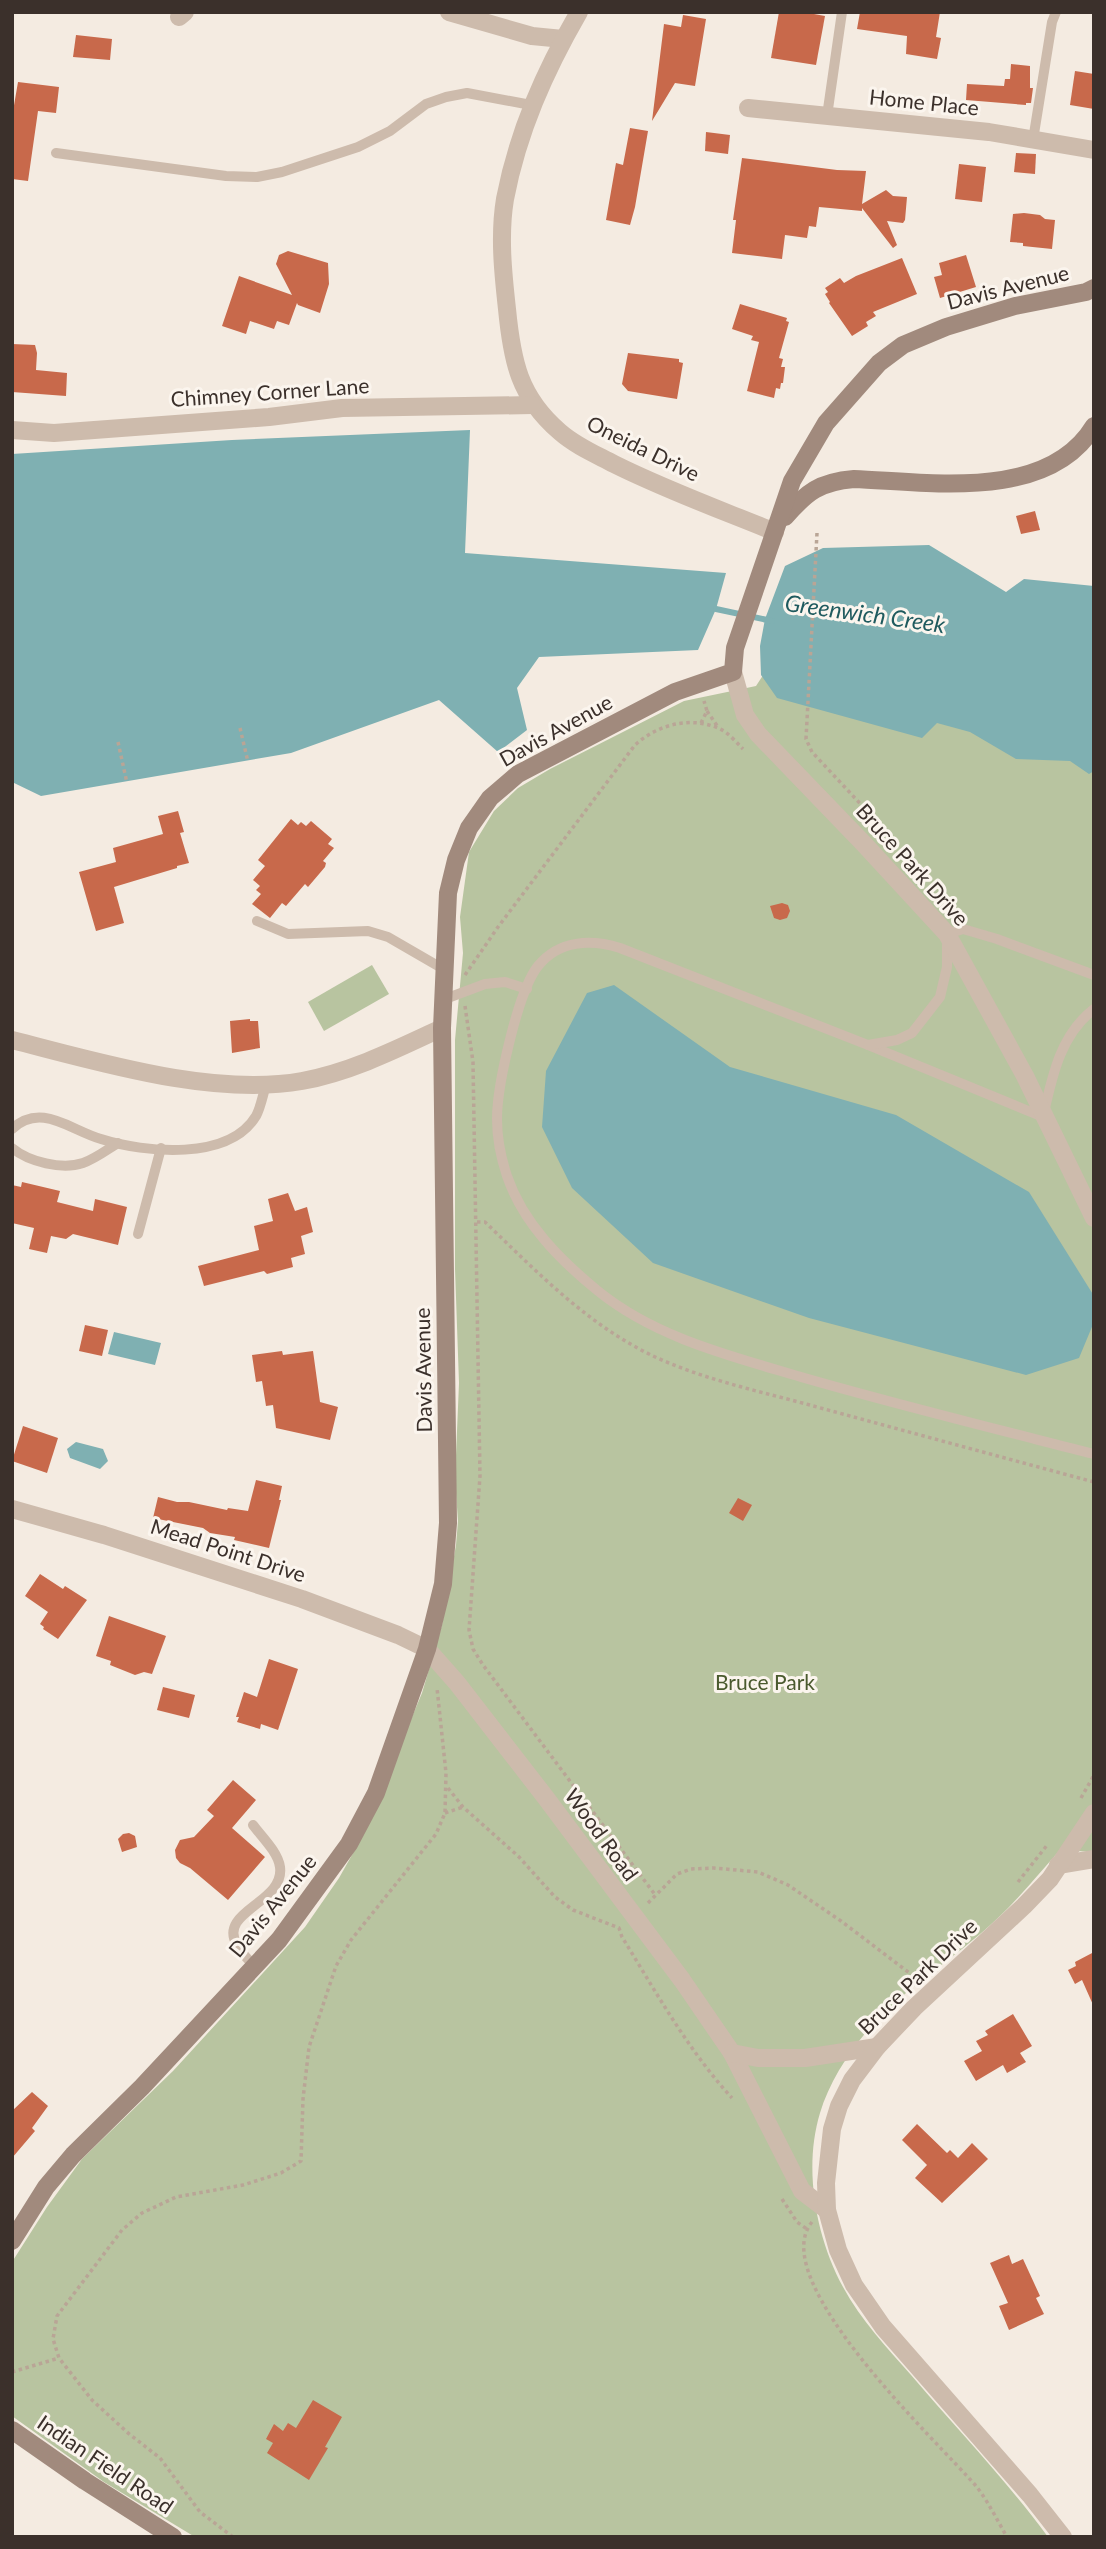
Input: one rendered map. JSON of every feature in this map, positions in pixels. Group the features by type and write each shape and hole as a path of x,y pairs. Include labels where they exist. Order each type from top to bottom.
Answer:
{"main road":[{"name":"Davis Avenue","path":"12,2241 46,2187 72,2155 142,2087 254,1966 299,1915 349,1844 376,1793 426,1649 443,1584 448,1523 442,1028 448,893 456,860 469,828 491,798 518,774 675,692 733,672 735,648 792,481 826,423 887,357 904,345 956,323 1094,288"},
{"name":"Davis Avenue","path":"778,527 803,497 818,486 834,481 854,479 977,483 1007,481 1039,472 1063,458 1094,426"},
{"name":"Indian Field Road","path":"12,2430 173,2537"}],"street":[{"path":"449,12 533,36 563,40"},
{"name":"Oneida Drive","path":"579,12 531,105 505,200 502,246 509,329 516,367 532,405 560,432 582,447 648,480 724,513 778,527"},
{"name":"Home Place","path":"748,108 989,132 1094,150"},
{"name":"Chimney Corner Lane","path":"12,430 54,433 269,417 342,408 532,405"},
{"name":"Bruce Park Drive","path":"733,672 745,715 758,734 947,934 1025,1076 1094,1218"},
{"path":"12,1040 167,1077 266,1085 327,1075 383,1055 442,1028"},
{"name":"Mead Point Drive","path":"12,1509 104,1535 302,1599 398,1635 426,1649"},
{"name":"Wood Road","path":"426,1649 457,1683 546,1798 682,1980 732,2053 802,2191 827,2210"},
{"name":"Bruce Park Drive","path":"1063,2537 1030,2495 883,2327 854,2285 838,2250 827,2210 826,2183 832,2129 839,2106 852,2080 877,2047 914,2008 1050,1879 1094,1813"},
{"path":"1058,1865 1094,1859"},
{"path":"732,2053 758,2058 805,2058 877,2047"}],"lane":[{"path":"827,116 842,12"},
{"path":"1033,140 1052,22 1056,12"},
{"path":"57,153 226,176 257,177 282,172 358,147 390,131 426,104 446,97 467,93 531,105"},
{"path":"257,921 288,934 368,931 388,937 446,970"},
{"path":"868,1045 897,1040 912,1033 940,997 947,967 947,934 962,929 1094,975"},
{"path":"1094,1009 1079,1021 1062,1048 1050,1085 1044,1117 868,1045 601,943 581,942 559,949 538,966 527,989 510,1036 497,1118 500,1148 520,1207 564,1261 600,1292 654,1326 716,1352 863,1395 1094,1454"},
{"path":"445,999 485,984 505,982 527,989"},
{"path":"12,1129 23,1120 41,1116 118,1143 178,1150 211,1147 235,1138 256,1116 266,1085"},
{"path":"12,1149 34,1160 55,1164 83,1163 118,1143"},
{"path":"138,1234 161,1148"},
{"path":"253,1825 275,1856 280,1868 275,1885 267,1897 237,1920 232,1933 237,1945 254,1966"}],"path":[{"path":"817,533 806,739 812,752 882,827 872,836"},
{"path":"703,695 707,712 719,728 745,750"},
{"path":"701,723 707,712"},
{"path":"656,1896 473,1649 469,1629 480,1476 473,1062 462,992 464,976 498,927 635,745 646,735 671,724 701,723 719,728"},
{"path":"240,728 248,762"},
{"path":"118,743 127,783"},
{"path":"233,2537 200,2512 160,2458 128,2434 92,2400 59,2358 54,2339 57,2316 122,2230 142,2213 176,2197 243,2185 281,2173 301,2161 303,2099 309,2047 336,1966 351,1940 436,1834 445,1813 446,1787 437,1688"},
{"path":"1079,1802 1094,1775"},
{"path":"446,1787 463,1807 519,1857 555,1897 573,1910 619,1928 680,2031 709,2073 735,2102"},
{"path":"445,1813 463,1807"},
{"path":"1013,1888 1049,1843"},
{"path":"644,1907 677,1874 691,1869 758,1872 788,1885 916,1978 925,1970"},
{"path":"778,2189 789,2211 797,2222 807,2229"},
{"path":"827,2210 810,2223 802,2250 809,2274 828,2315 932,2441 978,2488 1007,2537"},
{"path":"12,2372 59,2358"}],"green space":[{"name":"Bruce Park","path":"773,660 1094,678 1094,1852 1060,1850 1000,1916 878,2019 860,2039 830,2087 820,2113 813,2157 819,2225 834,2267 850,2299 884,2344 1048,2537 195,2537 104,2482 12,2416 12,2262 82,2159 173,2071 305,1927 339,1878 361,1839 422,1693 442,1625 458,1521 455,1479 459,1383 455,1269 455,1040 463,953 460,917 469,852 494,811 518,788 684,701 756,686"},
{"path":"372,965 389,994 324,1031 308,1002"}],"water":[{"path":"470,430 465,553 726,573 716,609 698,650 539,657 517,688 527,730 498,752 439,700 291,753 41,796 12,782 12,454 232,440"},
{"path":"929,545 1006,592 1024,579 1094,586 1094,771 1089,774 1070,761 1016,759 970,732 937,723 922,738 777,698 761,675 760,646 765,619 785,566 823,548"},
{"path":"614,985 730,1067 896,1115 1029,1192 1094,1296 1094,1322 1079,1358 1026,1375 809,1318 653,1263 572,1188 542,1127 546,1071 587,993"},
{"path":"114,1332 161,1343 155,1365 108,1354"},
{"path":"76,1442 103,1449 108,1461 100,1469 70,1458 67,1449"}],"building":[{"path":"779,12 825,16 816,65 771,58"},
{"path":"860,12 940,12 936,37 941,38 937,59 906,54 907,36 857,29"},
{"path":"683,15 706,19 695,86 675,83 652,121 664,24 681,27"},
{"path":"76,35 112,39 110,60 73,57"},
{"path":"1011,64 1030,66 1030,88 1033,88 1031,103 1026,105 966,100 967,84 1004,86 1005,79 1010,79"},
{"path":"1075,71 1094,74 1094,109 1070,105"},
{"path":"18,82 59,87 56,113 38,111 28,181 12,179 12,117"},
{"path":"630,128 648,131 630,225 606,220 616,163 623,165"},
{"path":"706,132 730,135 728,154 705,151"},
{"path":"1016,153 1036,154 1035,174 1014,172"},
{"path":"742,158 866,171 862,204 886,190 893,196 907,197 903,223 887,221 897,245 893,248 862,208 862,211 819,207 816,227 809,226 807,238 785,235 782,259 732,253 736,220 733,220"},
{"path":"959,164 986,167 982,202 955,199"},
{"path":"1024,213 1055,220 1052,249 1010,242 1013,214"},
{"path":"288,251 328,263 329,284 320,313 297,303 289,325 277,321 274,329 250,321 246,334 222,326 239,276 292,295 276,264 279,255"},
{"path":"966,255 976,287 940,298 934,277 942,275 939,263"},
{"path":"902,258 917,294 873,312 876,316 866,322 868,326 852,336 829,303 825,288 840,278 844,283"},
{"path":"740,304 787,318 786,321 789,322 779,358 783,359 781,367 785,367 783,383 780,389 776,388 774,398 747,391 759,342 751,340 753,336 732,329"},
{"path":"12,344 35,345 36,370 67,373 66,396 12,392"},
{"path":"628,353 679,359 679,362 683,363 677,399 628,391 622,384"},
{"path":"1035,511 1040,530 1021,534 1016,516"},
{"path":"178,811 184,832 180,833 189,863 114,887 124,923 96,931 79,872 116,862 113,848 163,834 158,816"},
{"path":"291,819 298,825 301,822 306,826 311,821 332,839 328,844 334,848 323,861 326,863 325,867 308,887 305,884 286,906 282,903 270,918 252,904 261,894 256,890 260,886 253,880 265,866 258,860"},
{"path":"782,903 788,905 790,911 787,918 780,920 774,918 770,906"},
{"path":"230,1021 258,1021 260,1048 232,1053"},
{"path":"22,1182 60,1191 57,1202 93,1211 95,1199 127,1207 118,1245 73,1234 66,1239 51,1236 47,1253 29,1249 34,1228 12,1223 12,1185 21,1187"},
{"path":"288,1193 295,1211 307,1207 313,1232 301,1236 305,1254 291,1258 293,1267 267,1274 264,1271 204,1286 198,1266 259,1250 254,1226 273,1221 268,1199"},
{"path":"85,1325 108,1330 102,1356 79,1351"},
{"path":"282,1351 283,1355 313,1351 320,1402 338,1407 330,1440 276,1428 273,1405 266,1406 262,1381 256,1382 252,1355"},
{"path":"23,1426 58,1438 47,1473 12,1461"},
{"path":"256,1480 282,1486 269,1548 234,1540 235,1537 210,1533 203,1528 153,1518 158,1497 227,1510 248,1511"},
{"path":"738,1498 752,1505 743,1521 729,1513"},
{"path":"40,1574 87,1600 58,1639 40,1624 48,1612 25,1596"},
{"path":"109,1616 166,1636 152,1674 144,1672 135,1675 96,1656"},
{"path":"269,1659 298,1669 278,1730 261,1724 260,1729 237,1722 239,1717 236,1717 244,1692 257,1697"},
{"path":"163,1687 195,1695 189,1718 157,1710"},
{"path":"233,1780 256,1800 232,1828 265,1857 228,1900 190,1868 180,1863 175,1850 180,1840 194,1837 214,1816 207,1810"},
{"path":"129,1833 135,1836 137,1847 122,1852 118,1839"},
{"path":"1094,1952 1094,2007 1082,1980 1075,1984 1068,1970 1076,1966 1075,1962"},
{"path":"1013,2014 1032,2046 1020,2053 1026,2062 1007,2073 1003,2065 976,2081 964,2061 982,2051 976,2041 988,2035 985,2031"},
{"path":"32,2092 48,2106 32,2128 35,2131 12,2158 12,2111"},
{"path":"917,2124 947,2153 950,2150 958,2158 972,2143 988,2159 942,2203 915,2178 927,2165 902,2140"},
{"path":"1009,2255 1012,2264 1023,2259 1040,2296 1036,2298 1044,2314 1009,2330 999,2306 1008,2303 990,2263"},
{"path":"313,2400 342,2417 309,2480 267,2453 273,2443 266,2439 274,2424 283,2431 288,2423 296,2428"}],"waterway":[{"name":"Greenwich Creek","path":"716,609 772,621"}]}
